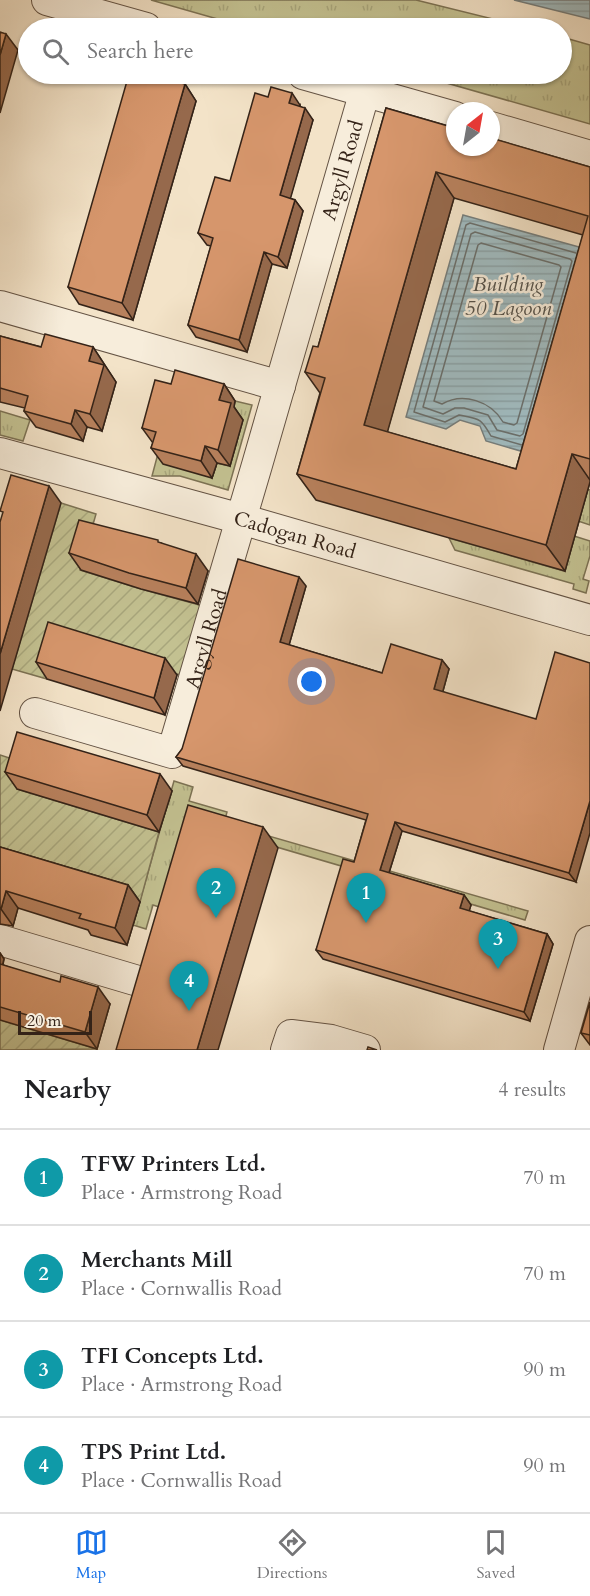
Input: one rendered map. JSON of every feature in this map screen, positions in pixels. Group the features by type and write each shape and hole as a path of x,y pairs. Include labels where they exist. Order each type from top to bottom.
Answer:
{"street":[{"path":"47,0 111,18"},
{"path":"339,84 446,114"},
{"name":"Argyll Road","path":"35,713 172,753 365,91"},
{"path":"500,131 590,156"},
{"path":"0,306 280,386"},
{"name":"Cadogan Road","path":"0,453 241,519 590,620"},
{"path":"0,940 138,981"},
{"path":"559,1050 590,941"},
{"path":"129,1011 147,950"},
{"path":"286,1050 291,1035 331,1040 365,1050"}],"green space":[{"path":"151,0 416,0 489,18 214,18"},
{"path":"572,40 590,45 590,124 450,84 572,84"},
{"path":"235,401 252,405 228,490 180,476 152,476 160,446 212,478 217,463 230,466 231,416"},
{"path":"0,411 30,420 23,441 0,435"},
{"path":"588,489 590,490 590,525 578,521"},
{"path":"61,503 96,514 80,570 203,606 184,676 60,639 47,679 12,669"},
{"path":"574,536 590,541 590,556 583,579 589,581 586,593 573,589 574,584 455,550 449,538 564,571"},
{"path":"0,755 25,763 17,789 159,832 140,902 0,860"},
{"path":"174,781 193,787 189,801 227,812 224,823 528,911 525,920 222,831 127,1050 168,910 153,905 146,929 133,925"},
{"path":"0,1020 97,1049 0,1050"}],"water":[{"path":"514,0 590,0 590,19"},
{"name":"Building 50 Lagoon","path":"463,215 590,250 531,454 486,441 480,426 460,420 446,429 406,417"}],"building":[{"path":"0,32 6,34 0,55"},
{"path":"126,84 185,84 122,303 68,287"},
{"path":"271,87 292,93 289,103 305,108 280,195 295,200 278,257 264,252 239,340 188,325 213,238 198,233 215,177 230,181 255,93 268,97"},
{"path":"386,108 446,125 446,156 500,156 500,141 590,167 590,459 572,454 546,545 297,474 325,378 305,372 313,346 318,347","holes":["436,172 588,216 516,469 364,425"]},
{"path":"45,334 93,347 89,361 104,365 90,414 75,410 71,424 24,411 28,396 0,388 0,336 41,347"},
{"path":"175,370 224,384 219,400 231,403 218,450 205,446 201,461 151,448 156,432 142,428 155,380 171,384"},
{"path":"11,475 49,486 0,654 0,522 3,512 0,511"},
{"path":"79,520 158,540 158,542 196,554 186,588 129,573 69,553"},
{"path":"238,559 299,577 280,642 382,673 391,644 442,660 434,689 536,719 555,652 590,663 590,801 569,873 395,822 380,870 464,895 460,908 547,934 524,1012 316,950 343,859 354,862 368,814 176,757 182,749"},
{"path":"48,622 165,658 154,698 36,662"},
{"path":"17,732 160,774 147,815 5,772"},
{"path":"188,805 263,827 197,1050 116,1050"},
{"path":"0,847 128,885 115,928 79,918 81,914 6,891 0,909"},
{"path":"0,964 60,982 61,976 98,987 85,1032 0,1007"},
{"path":"590,1002 590,1035 581,1033"}],"place":[{"name":"Merchants Mill","path":"216,918"},
{"name":"TFW Printers Ltd.","path":"366,923"},
{"name":"TFI Concepts Ltd.","path":"498,969"},
{"name":"TPS Print Ltd.","path":"189,1011"}]}
